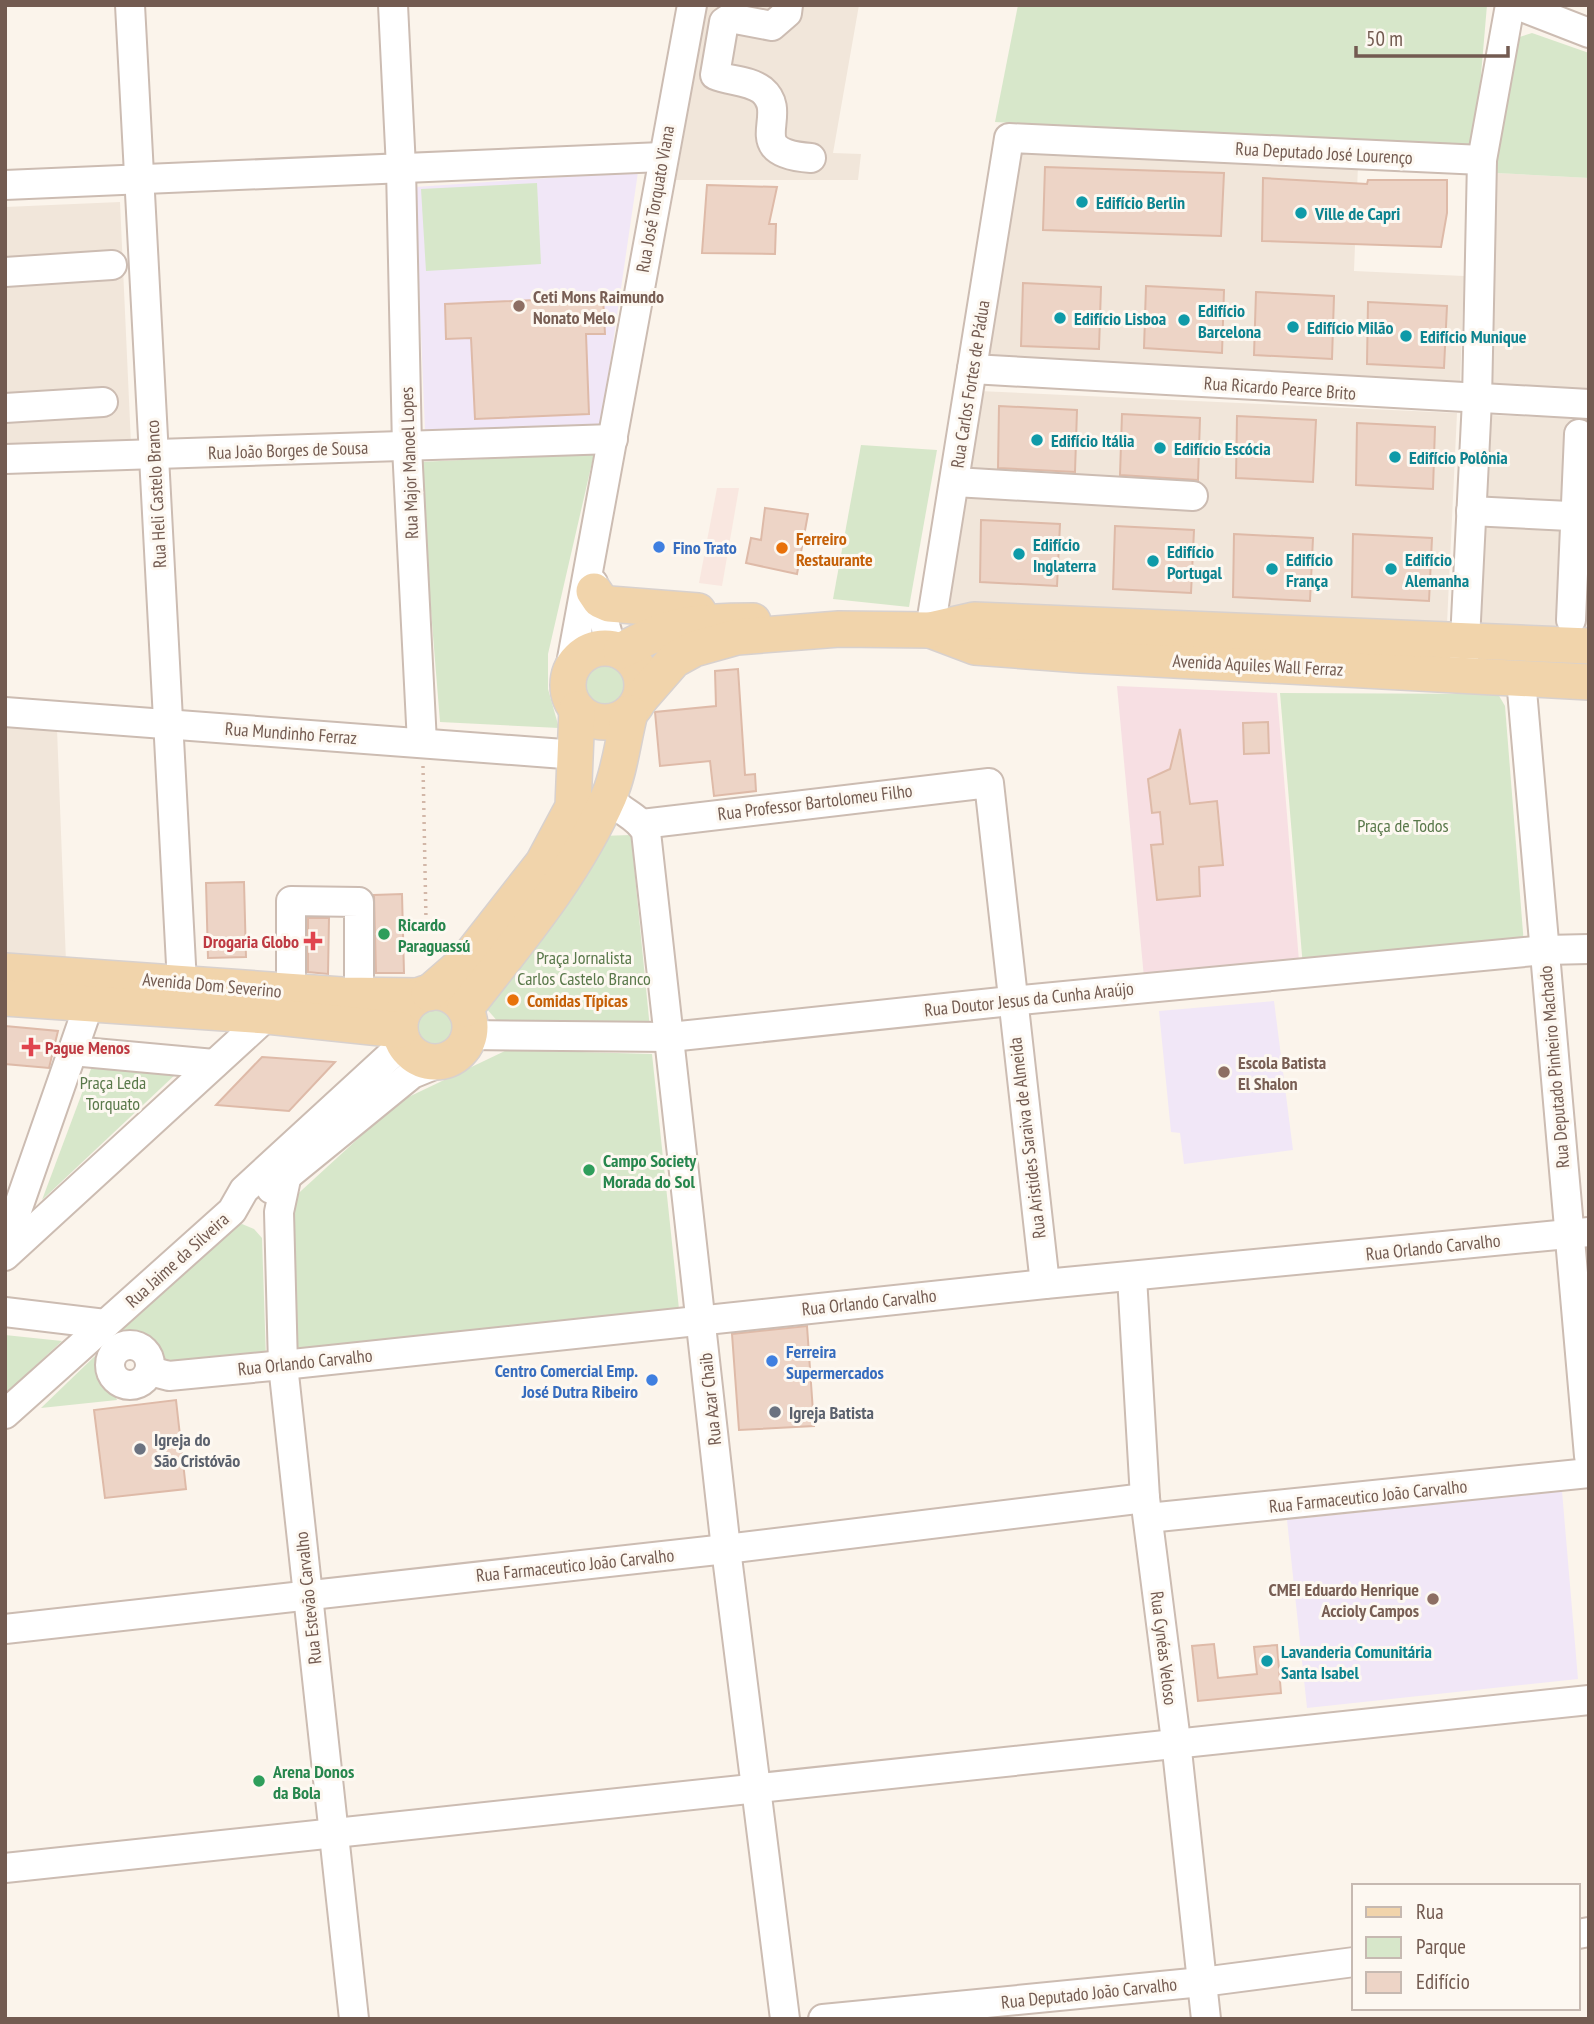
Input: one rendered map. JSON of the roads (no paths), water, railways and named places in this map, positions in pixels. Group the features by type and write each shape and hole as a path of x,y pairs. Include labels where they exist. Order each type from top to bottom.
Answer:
{"main road":[{"path":"593,575 600,600 609,604 691,610 763,622"},
{"name":"Avenida Aquiles Wall Ferraz","path":"635,706 661,672 694,649 737,637 839,629 930,630 974,620 1465,642 1580,633"},
{"name":"Avenida Aquiles Wall Ferraz","path":"617,650 654,632 700,621 817,622 839,629"},
{"name":"Avenida Aquiles Wall Ferraz","path":"930,630 975,647 1463,677 1589,682"},
{"path":"601,648 617,650 638,668 642,678 609,796 570,869 467,1022 457,1054 444,1061 421,1059 402,1037 404,1010 467,960 544,863 573,807 577,709 568,687 569,674 581,656 601,648"},
{"path":"577,709 599,722 618,720 635,706"},
{"name":"Avenida Dom Severino","path":"5,971 183,997 267,1016 402,1037"},
{"name":"Avenida Dom Severino","path":"5,998 89,1004 291,992 350,995 424,994"},
{"path":"424,994 450,996 467,1022"}],"street":[{"name":"Rua Heli Castelo Branco","path":"130,5 183,997"},
{"name":"Rua Major Manoel Lopes","path":"393,5 401,168 407,447 422,743"},
{"path":"788,5 787,13 772,26 730,18 724,22 702,24 715,75 752,84 764,92 770,105 771,141 777,151 792,157 811,158"},
{"path":"1463,677 1481,511 1477,400 1482,160 1510,5"},
{"path":"1517,5 1589,33"},
{"name":"Rua José Torquato Viana","path":"617,650 593,575 613,439 662,157 702,24"},
{"name":"Rua Deputado José Lourenço","path":"1009,138 1482,160"},
{"name":"Rua Carlos Fortes de Pádua","path":"930,630 959,482 972,369 1009,138"},
{"path":"5,185 662,157"},
{"path":"5,272 112,265"},
{"name":"Rua Ricardo Pearce Brito","path":"972,369 1477,400 1589,404"},
{"path":"5,408 103,402"},
{"path":"1579,434 1582,517 1580,633"},
{"name":"Rua João Borges de Sousa","path":"5,459 613,439"},
{"path":"959,482 1193,496"},
{"path":"1481,511 1582,517"},
{"name":"Rua José Torquato Viana","path":"569,674 584,584 593,575"},
{"name":"Rua Deputado Pinheiro Machado","path":"1521,679 1545,950 1579,1233 1589,1456"},
{"name":"Rua Mundinho Ferraz","path":"5,712 577,755"},
{"name":"Rua Professor Bartolomeu Filho","path":"642,824 989,783"},
{"name":"Rua Aristides Saraiva de Almeida","path":"989,783 1011,1001 1045,1284"},
{"path":"609,796 616,809 642,824"},
{"name":"Rua Azar Chaib","path":"642,824 646,832 726,1549 785,2019"},
{"path":"291,992 291,901 342,901 359,902 350,995"},
{"name":"Rua Doutor Jesus da Cunha Araújo","path":"467,1022 670,1037 1011,1001 1545,950 1589,949"},
{"path":"5,1245 89,1004"},
{"path":"5,1256 267,1016"},
{"name":"Rua Jaime da Silveira","path":"5,1414 232,1211 244,1190 402,1037"},
{"path":"72,1051 215,1064"},
{"path":"232,1211 286,1179 412,1074 444,1061"},
{"name":"Rua Estevão Carvalho","path":"286,1179 279,1212 283,1366 354,2019"},
{"path":"232,1211 255,1210 270,1218 280,1238"},
{"name":"Rua Orlando Carvalho","path":"150,1371 169,1376 283,1366 701,1319 1579,1233"},
{"name":"Rua Cynéas Veloso","path":"1132,1277 1146,1508 1177,1741 1206,2019"},
{"path":"5,1311 105,1324"},
{"name":"Rua Farmaceutico João Carvalho","path":"5,1629 726,1549 1146,1508 1589,1473"},
{"path":"5,1868 757,1789 1177,1741 1589,1700"},
{"name":"Rua Deputado João Carvalho","path":"822,2019 1202,1982 1352,1962"}],"place":[{"name":"Edifício Berlin","path":"1082,202"},
{"name":"Ville de Capri","path":"1301,213"},
{"name":"Ceti Mons Raimundo Nonato Melo","path":"519,306"},
{"name":"Edifício Lisboa","path":"1060,318"},
{"name":"Edifício Barcelona","path":"1184,320"},
{"name":"Edifício Milão","path":"1293,327"},
{"name":"Edifício Munique","path":"1406,336"},
{"name":"Edifício Itália","path":"1037,440"},
{"name":"Edifício Escócia","path":"1160,448"},
{"name":"Edifício Polônia","path":"1395,457"},
{"name":"Fino Trato","path":"659,547"},
{"name":"Ferreiro Restaurante","path":"782,548"},
{"name":"Edifício Inglaterra","path":"1019,554"},
{"name":"Edifício Portugal","path":"1153,561"},
{"name":"Edifício França","path":"1272,569"},
{"name":"Edifício Alemanha","path":"1391,569"},
{"name":"Ricardo Paraguassú","path":"384,934"},
{"name":"Drogaria Globo","path":"313,941"},
{"name":"Comidas Típicas","path":"513,1000"},
{"name":"Pague Menos","path":"31,1047"},
{"name":"Escola Batista El Shalon","path":"1224,1072"},
{"name":"Campo Society Morada do Sol","path":"589,1170"},
{"name":"Ferreira Supermercados","path":"772,1361"},
{"name":"Centro Comercial Emp. José Dutra Ribeiro","path":"652,1380"},
{"name":"Igreja Batista","path":"775,1412"},
{"name":"Igreja do São Cristóvão","path":"140,1449"},
{"name":"CMEI Eduardo Henrique Accioly Campos","path":"1433,1599"},
{"name":"Lavanderia Comunitária Santa Isabel","path":"1267,1661"},
{"name":"Arena Donos da Bola","path":"259,1781"}],"park label":[{"name":"Praça de Todos","path":"1403,825"},
{"name":"Praça Jornalista Carlos Castelo Branco","path":"584,967"},
{"name":"Praça Leda Torquato","path":"113,1092"}]}
